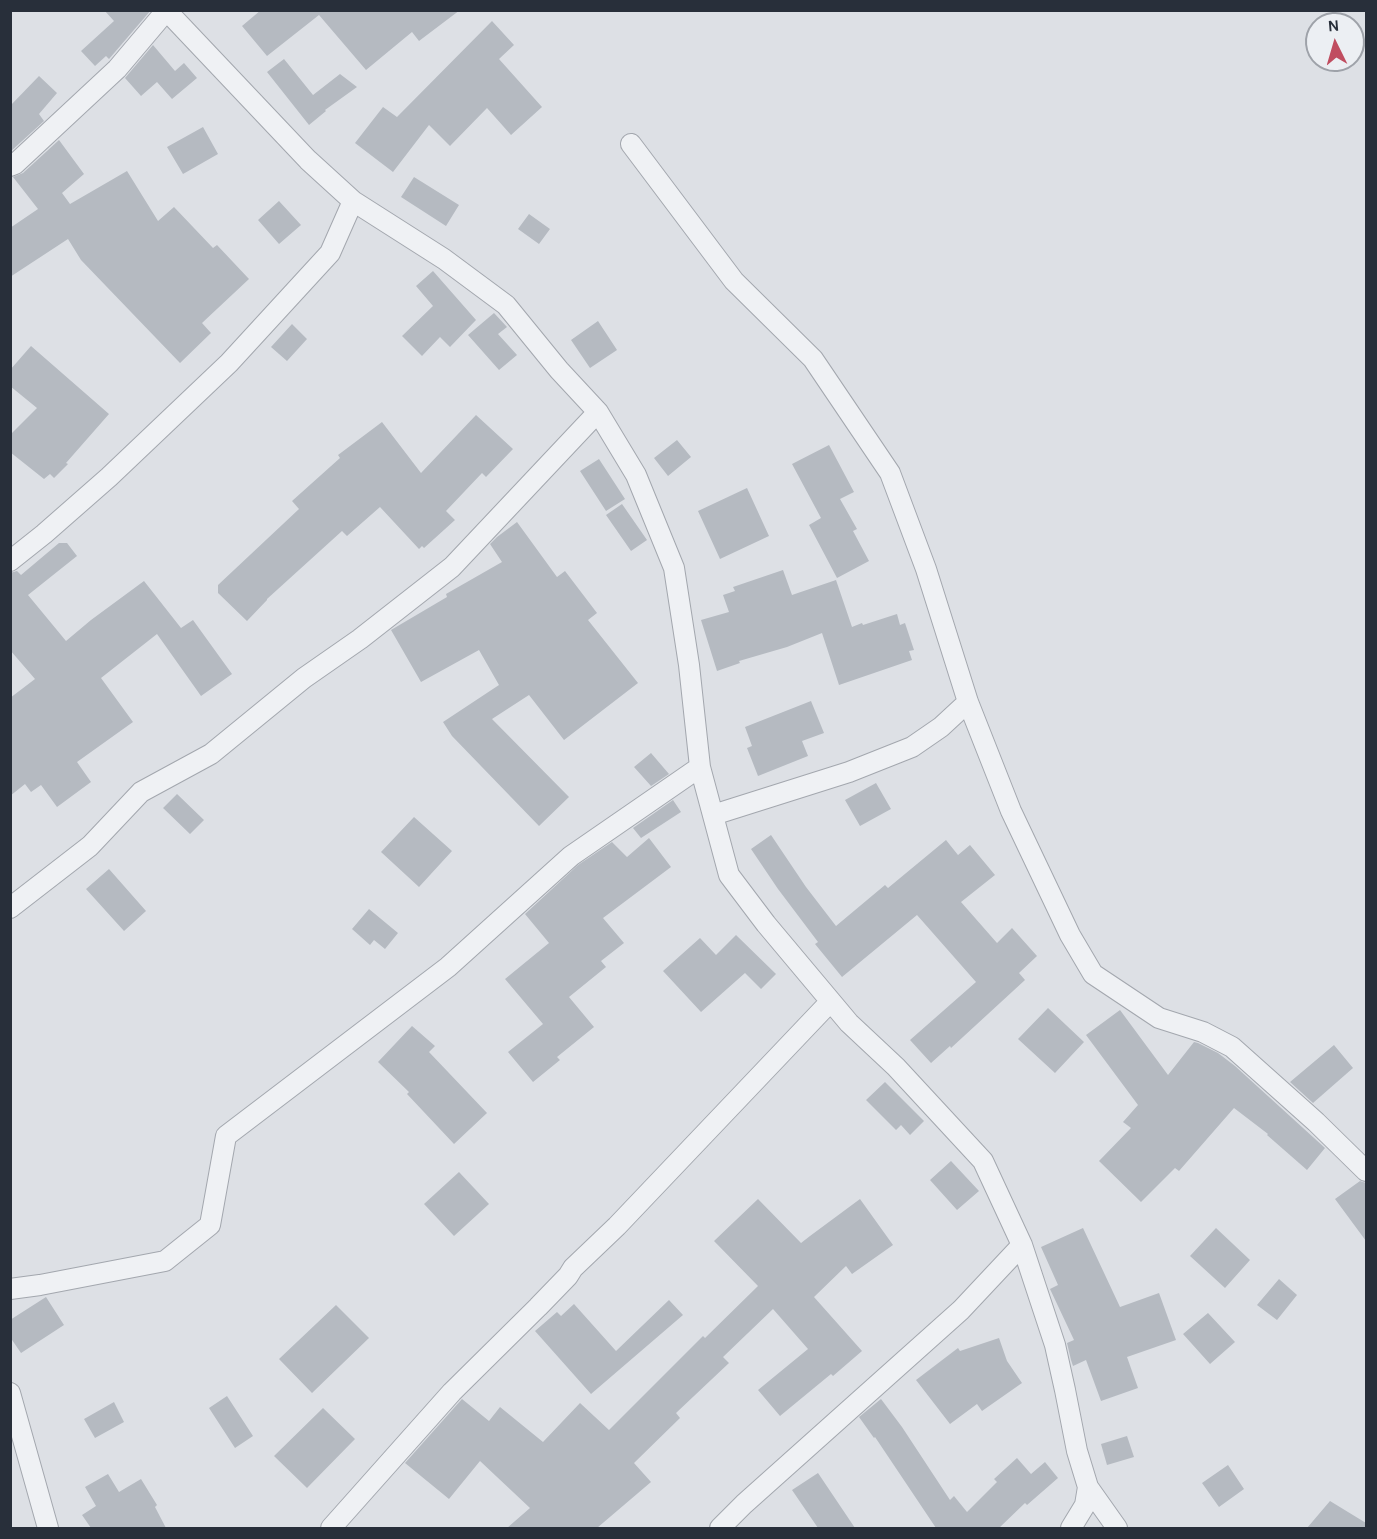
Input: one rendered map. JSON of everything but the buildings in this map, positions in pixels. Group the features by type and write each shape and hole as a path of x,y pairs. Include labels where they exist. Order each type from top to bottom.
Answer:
{"street":[{"path":"10,166 15,164 117,69 166,11 308,160 353,201 444,259 506,305 598,412 636,475 674,568 689,664 700,767 729,875 830,1002 896,1067 983,1161 1022,1245 1054,1345 1077,1451 1088,1487 1117,1528"},
{"path":"631,144 734,281 813,359 890,473 926,569 968,702 1011,811 1070,935 1093,974 1159,1018 1203,1032 1232,1047 1316,1122 1366,1171"},
{"path":"10,561 109,477 229,363 330,253 353,201"},
{"path":"10,908 90,846 141,792 211,754 304,678 360,639 452,567 598,412"},
{"path":"713,815 849,772 912,747 941,727 968,702"},
{"path":"10,1289 165,1262 210,1225 226,1136 448,967 571,856 700,767"},
{"path":"331,1528 452,1392 617,1226 830,1002"},
{"path":"720,1528 961,1310 1022,1245"},
{"path":"10,1393 48,1528"},
{"path":"1071,1528 1085,1505 1088,1487"}]}
